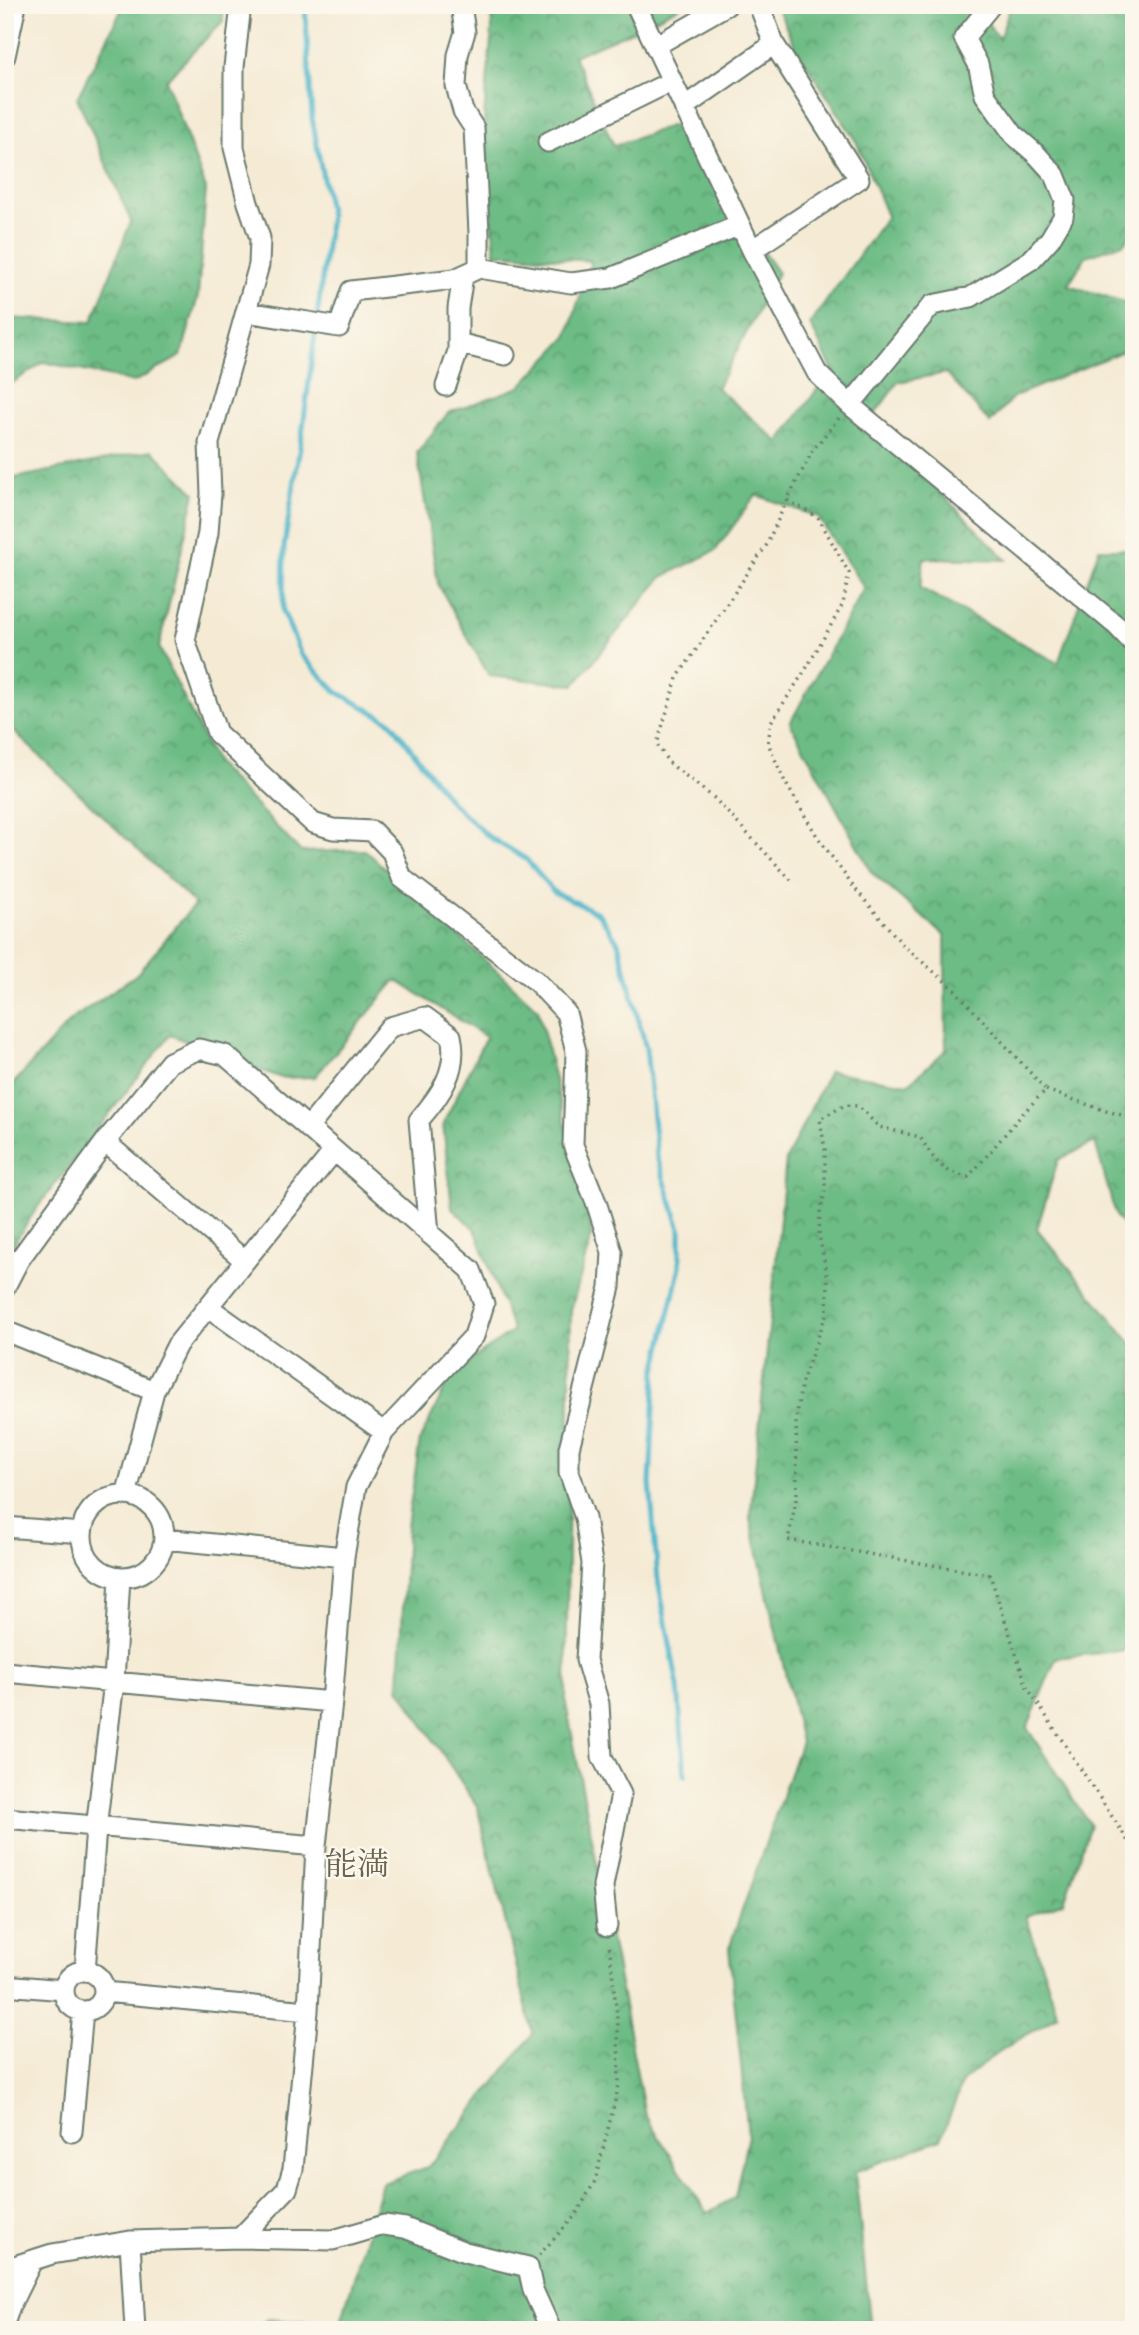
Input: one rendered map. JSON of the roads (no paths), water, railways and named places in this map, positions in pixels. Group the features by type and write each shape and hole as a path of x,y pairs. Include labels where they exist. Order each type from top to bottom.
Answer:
{"street":[{"path":"5,56 16,5"},
{"path":"242,5 234,67 234,149 260,238 259,265 209,443 211,494 208,533 185,640 217,733 313,823 333,830 372,831 392,852 402,878 536,981 566,1013 576,1051 573,1146 596,1202 612,1252 610,1287 569,1448 569,1472 585,1518 592,1563 586,1660 599,1703 601,1757 621,1794 603,1885 607,1926"},
{"path":"446,386 458,351 458,308 471,272 480,233 474,128 463,111 456,86 458,55 465,32 461,5"},
{"path":"636,5 752,250 817,373 850,405 1117,626 1134,644"},
{"path":"655,46 727,5"},
{"path":"752,250 859,179 774,44 759,5"},
{"path":"850,405 932,305 971,297 1031,260 1050,239 1063,217 1065,200 1055,175 1014,135 985,95 978,64 964,38 990,5"},
{"path":"684,107 774,44"},
{"path":"548,142 672,80"},
{"path":"246,312 339,327 351,291 456,279 471,272 571,283 611,278 740,225"},
{"path":"458,343 505,355"},
{"path":"307,1128 390,1027 425,1017 451,1036 455,1051 452,1068 438,1098 419,1120 429,1234"},
{"path":"5,1287 19,1260 105,1142 170,1062 199,1049 225,1055 471,1270 484,1304 474,1336 384,1432 356,1487 344,1558 316,1846 308,2011 293,2169 287,2189 240,2238"},
{"path":"105,1142 244,1260"},
{"path":"126,1495 154,1391 177,1345 334,1151"},
{"path":"208,1307 384,1432"},
{"path":"5,1331 154,1391"},
{"path":"126,1495 142,1499 154,1509 162,1523 164,1539 160,1554 150,1567 136,1575 120,1577 105,1573 92,1563 84,1549 82,1533 86,1518 96,1505 110,1497 126,1495"},
{"path":"5,1527 82,1533"},
{"path":"164,1539 344,1558"},
{"path":"85,1971 96,1828 114,1682 120,1577"},
{"path":"5,1672 332,1702"},
{"path":"5,1818 316,1846"},
{"path":"85,1971 99,1978 104,1992 97,2006 83,2011 70,2004 64,1990 71,1976 85,1971"},
{"path":"5,1985 64,1990"},
{"path":"104,1992 308,2011"},
{"path":"72,2133 83,2011"},
{"path":"5,2269 52,2254 131,2241 240,2238 333,2240 384,2225 405,2228 465,2252 528,2267 533,2290 551,2330"},
{"path":"131,2241 135,2330"},
{"path":"5,2321 32,2260"}],"waterway":[{"path":"305,5 312,118 330,216 303,428 284,547 283,611 301,655 337,692 391,722 450,801 489,837 526,859 554,892 598,913 618,942 646,1048 657,1157 680,1229 680,1266 656,1371 650,1483 658,1580 678,1687 685,1776"}],"district":[{"name":"能満","path":"357,1864"}]}
